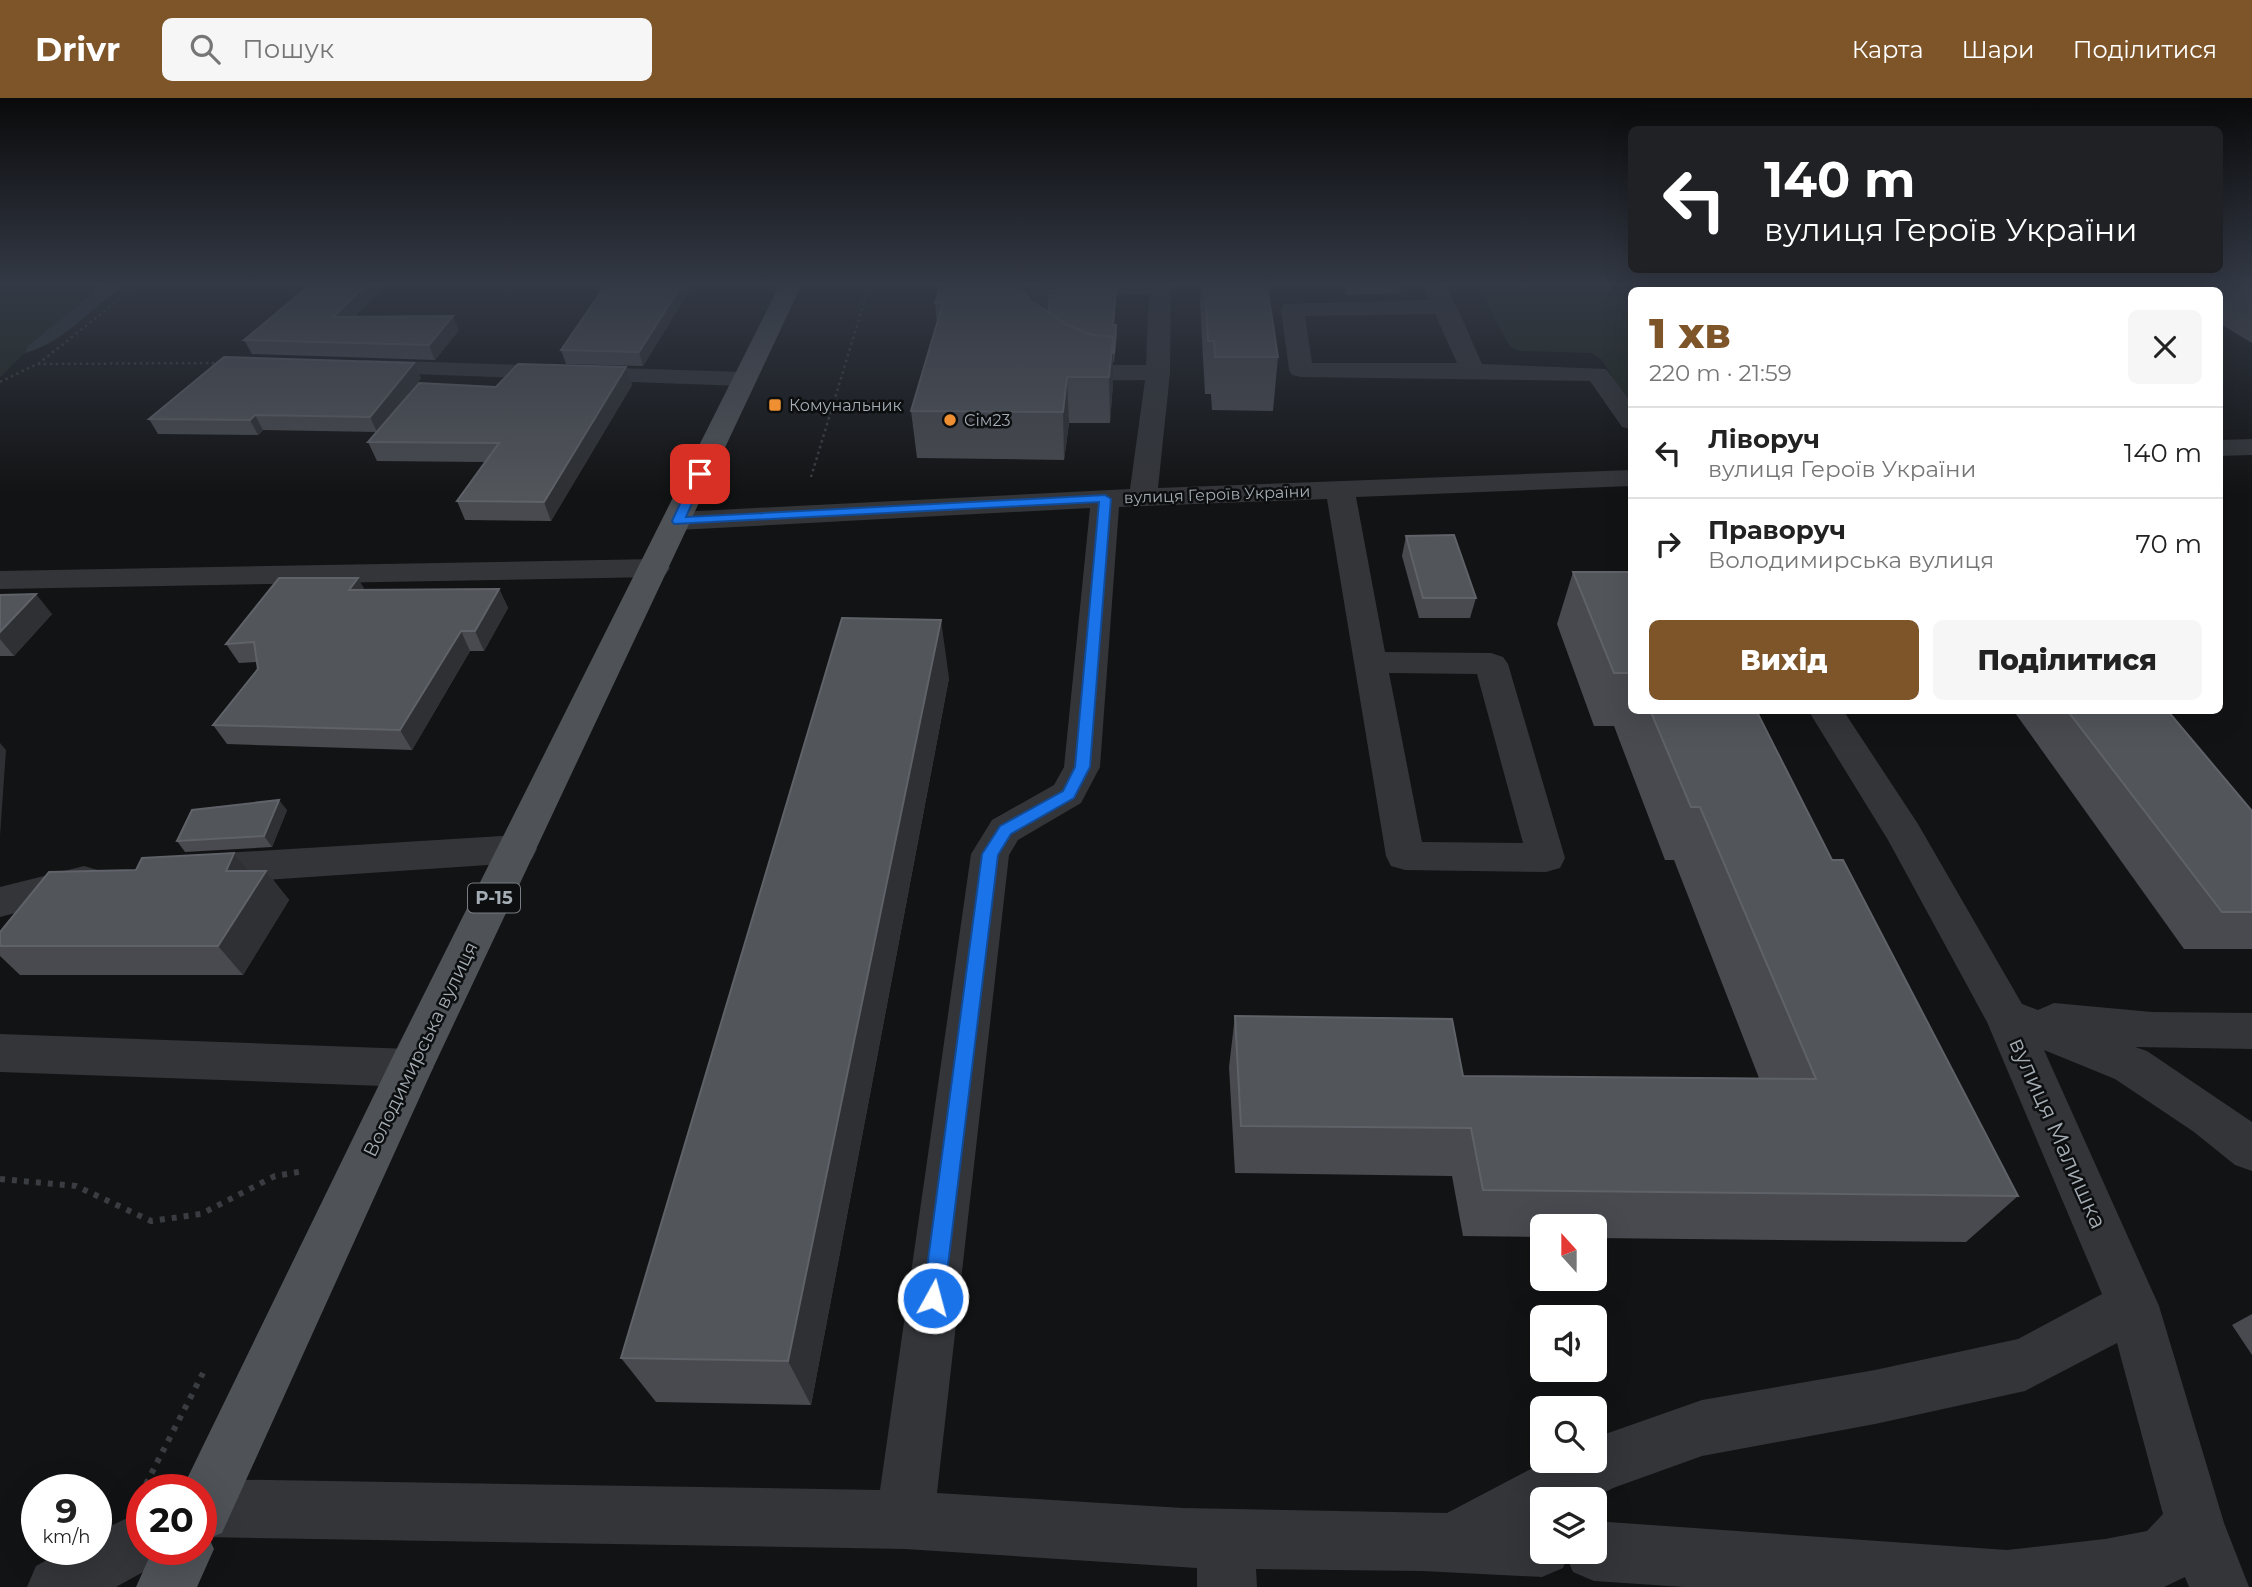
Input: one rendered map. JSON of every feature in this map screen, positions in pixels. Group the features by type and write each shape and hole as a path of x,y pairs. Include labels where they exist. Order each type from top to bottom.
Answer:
{"main road":[{"name":"Володимирська вулиця","path":"217,1477 410,1068 678,521 755,355"},
{"name":"Володимирська вулиця","path":"166,1587 176,1565"}],"street":[{"path":"1070,355 1101,372 1158,373"},
{"path":"905,1520 990,854 1005,830 1068,794 1082,767 1124,498 1158,373 1158,355"},
{"path":"1299,355 1301,370 1597,374 1628,416"},
{"path":"1466,355 1473,371"},
{"path":"335,366 743,379"},
{"path":"2223,448 2252,447"},
{"name":"вулиця Героїв України","path":"678,521 1124,498 1628,478"},
{"path":"1340,489 1405,856 1546,858 1491,664 1371,662"},
{"path":"0,580 655,568"},
{"name":"вулиця Малишка","path":"1828,714 1904,834 2007,1017 2133,1306 2195,1523 2219,1587"},
{"path":"158,871 518,849"},
{"path":"0,902 119,873"},
{"path":"2007,1017 2152,1030 2252,1031"},
{"path":"2007,1017 2131,1065 2210,1117 2252,1150"},
{"path":"0,1053 410,1068"},
{"path":"1454,1541 1599,1464 1702,1428 1875,1397 2025,1364 2133,1306"},
{"path":"217,1519 905,1520 1064,1534 1226,1563 1454,1541 1530,1546"},
{"path":"1607,1552 2007,1580 2105,1569 2162,1558 2195,1523"},
{"path":"57,1587 126,1549"}],"path":[{"path":"0,382 37,364 48,355"},
{"path":"799,514 848,355"},
{"path":"37,364 224,363"},
{"path":"0,1179 76,1186 150,1221 201,1214 275,1176 309,1170"}],"shaded area":[{"path":"0,355 22,355 0,377"},
{"path":"1596,355 1628,355 1628,403 1602,360"}],"building":[{"path":"927,355 1111,355 1109,377 1067,377 1063,412 911,411"},
{"path":"1215,355 1278,357 1215,357"},
{"path":"224,357 414,363 370,417 255,415 250,420 149,419"},
{"path":"518,364 626,367 544,502 457,501 499,443 368,442 419,383 496,387"},
{"path":"1454,535 1476,598 1423,598 1406,536"},
{"path":"1573,572 1628,572 1628,673 1614,673"},
{"path":"279,578 358,578 349,590 499,589 475,631 461,631 400,730 213,725 258,669 254,642 226,644"},
{"path":"36,594 0,632 0,595"},
{"path":"842,618 941,620 788,1361 621,1358"},
{"path":"1652,714 1758,714 1832,860 1843,860 2018,1196 1483,1190 1471,1128 1241,1126 1235,1016 1452,1019 1463,1076 1816,1079 1700,807 1691,807"},
{"path":"2070,714 2170,714 2252,811 2252,912 2222,912"},
{"path":"279,800 264,836 177,841 192,810"},
{"path":"234,853 226,871 266,871 218,946 0,946 0,932 49,872 136,870 142,858"}],"place":[{"name":"Комунальник","path":"775,405"},
{"name":"Сім23","path":"950,420"}],"route":[{"path":"700,474 678,521 1105,499 1082,767 1068,794 1005,830 990,854 933,1298"}]}
